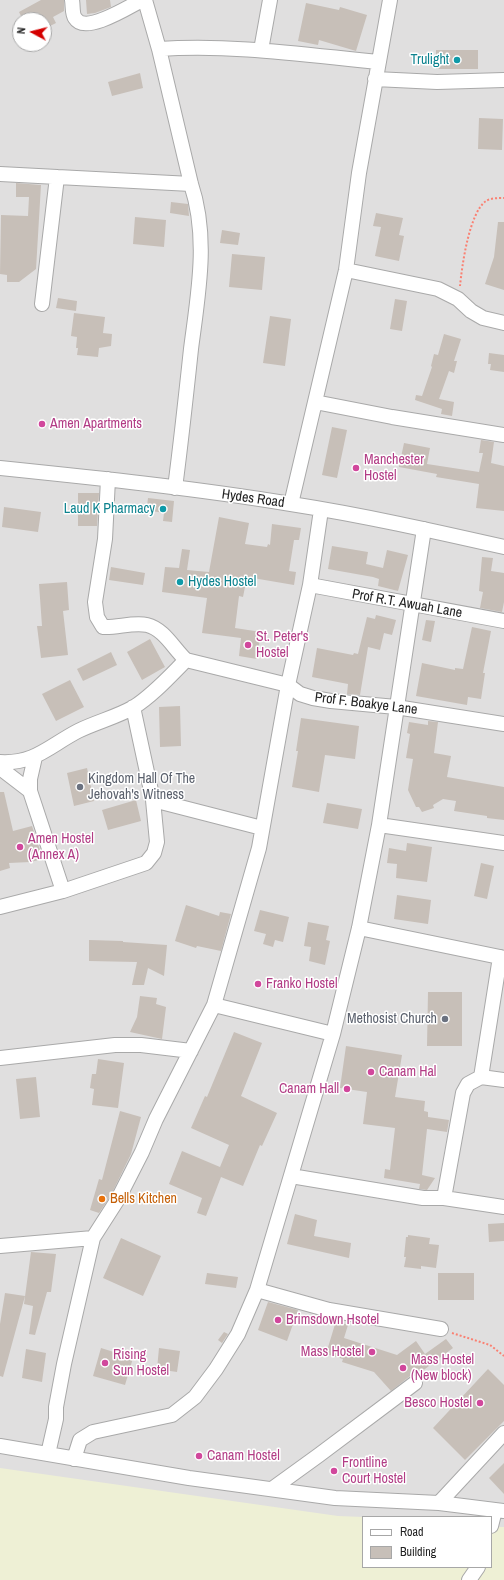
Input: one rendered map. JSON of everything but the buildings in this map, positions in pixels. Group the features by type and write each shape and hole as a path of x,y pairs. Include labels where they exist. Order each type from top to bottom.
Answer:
{"street":[{"path":"72,0 74,18 79,22 84,23 94,23 144,0 159,49 191,184 196,199 201,231 200,278 175,488"},
{"path":"261,50 270,0"},
{"path":"292,504 346,270 359,173 390,0"},
{"path":"159,49 215,48 261,50 379,62"},
{"path":"375,79 437,82 504,80"},
{"path":"0,174 191,184"},
{"path":"42,304 56,177"},
{"path":"346,270 438,289 458,299 471,311 483,318 504,323"},
{"path":"315,402 504,435"},
{"name":"Hydes Road","path":"0,468 108,479 292,504 424,529 504,547"},
{"path":"0,762 17,762 34,757 78,731 133,707 155,690 186,660 178,653 171,642 158,631 147,625 103,627 97,617 95,602 105,539 108,479"},
{"path":"48,1454 56,1420 56,1407 64,1364 93,1238 118,1199 142,1152 156,1119 214,1005 259,848 288,685 310,585 321,510"},
{"path":"74,1459 80,1440 94,1432 172,1415 195,1397 216,1369 238,1334 257,1290 333,1034 359,928 378,825 424,529"},
{"name":"Prof R.T. Awuah Lane","path":"310,585 504,621"},
{"name":"Prof F. Boakye Lane","path":"186,660 288,685 300,694 313,698 396,707 504,724"},
{"path":"0,907 63,891 146,863 154,853 157,842 153,800 133,707"},
{"path":"34,757 30,779 30,791 63,891"},
{"path":"0,768 30,791"},
{"path":"153,800 262,828"},
{"path":"378,825 504,844"},
{"path":"359,928 502,958 481,1077"},
{"path":"214,1005 333,1034"},
{"path":"0,1058 115,1045 191,1051"},
{"path":"444,1198 463,1093 468,1084 481,1077 504,1080"},
{"path":"291,1176 423,1198 444,1198 504,1207"},
{"path":"0,1246 93,1238"},
{"path":"257,1290 329,1310 367,1318 441,1329"},
{"path":"272,1489 415,1383"},
{"path":"439,1503 504,1434"},
{"path":"0,1446 74,1459 334,1498 439,1503 499,1510 492,1524"},
{"path":"469,1580 477,1568"}],"path":[{"path":"458,299 463,261 474,218 479,208 487,200 504,198"},
{"path":"441,1329 490,1345 504,1356"}],"shaded area":[{"path":"0,0 504,0 504,1580 0,1580"}],"green space":[{"path":"0,1468 338,1516 362,1517 362,1568 492,1568 492,1527 504,1527 504,1580 0,1580"}],"place":[{"name":"Trulight","path":"457,60"},
{"name":"Amen Apartments","path":"42,424"},
{"name":"Manchester Hostel","path":"356,468"},
{"name":"Laud K Pharmacy","path":"163,509"},
{"name":"Hydes Hostel","path":"180,582"},
{"name":"St. Peter's Hostel","path":"248,645"},
{"name":"Kingdom Hall Of The Jehovah's Witness","path":"80,787"},
{"name":"Amen Hostel (Annex A)","path":"20,847"},
{"name":"Franko Hostel","path":"258,984"},
{"name":"Methosist Church","path":"445,1019"},
{"name":"Canam Hal","path":"371,1072"},
{"name":"Canam Hall","path":"347,1089"},
{"name":"Bells Kitchen","path":"102,1199"},
{"name":"Brimsdown Hsotel","path":"278,1320"},
{"name":"Mass Hostel","path":"372,1352"},
{"name":"Rising Sun Hostel","path":"105,1363"},
{"name":"Mass Hostel (New block)","path":"403,1368"},
{"name":"Besco Hostel","path":"480,1403"},
{"name":"Canam Hostel","path":"199,1456"},
{"name":"Frontline Court Hostel","path":"334,1471"}]}
